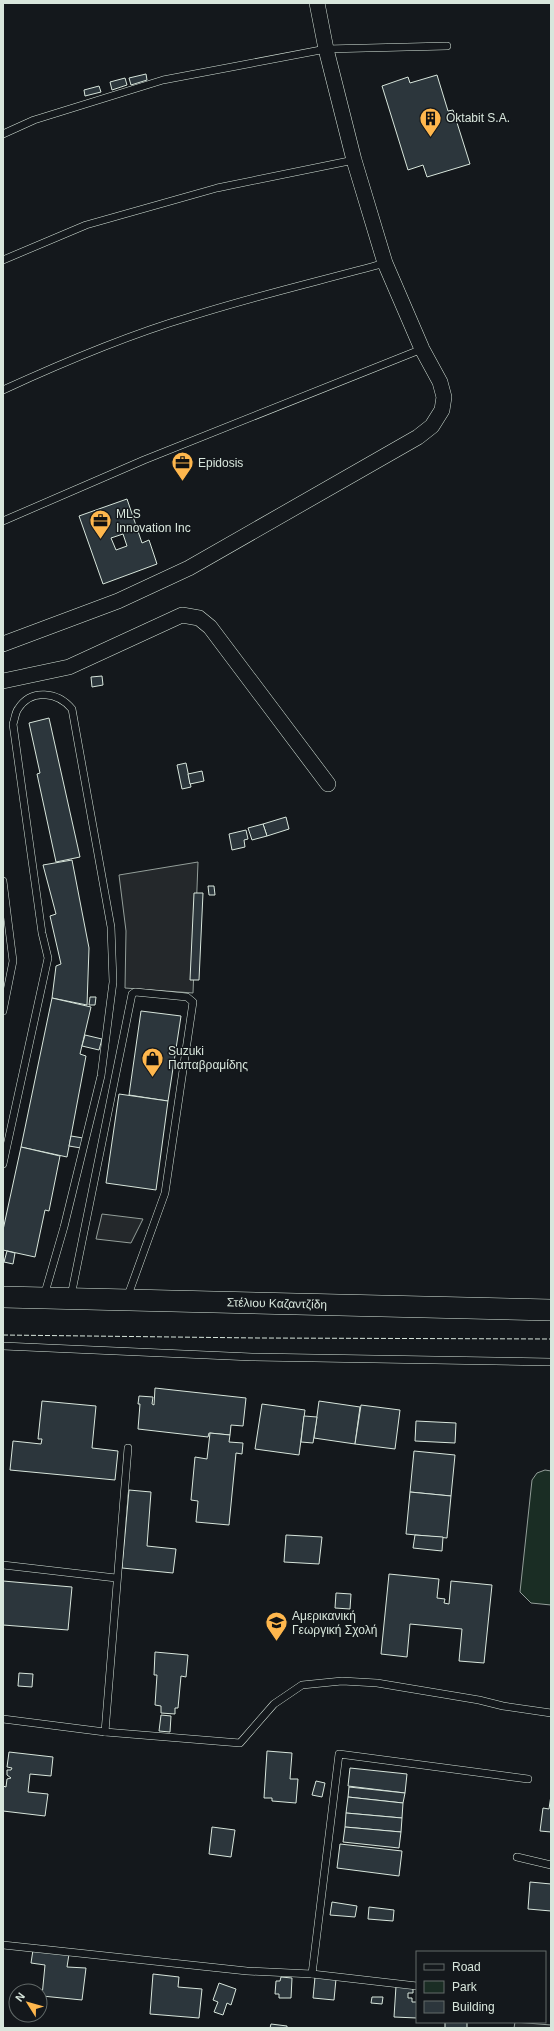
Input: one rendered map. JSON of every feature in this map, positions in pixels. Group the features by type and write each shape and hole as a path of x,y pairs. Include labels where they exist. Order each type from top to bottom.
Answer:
{"main road":[{"name":"Στέλιου Καζαντζίδη","path":"3,1297 551,1310"}],"street":[{"path":"3,644 118,601 189,568 418,437 432,426 442,410 444,398 440,382 422,349 385,263 354,160 326,49 317,3"},
{"path":"3,681 69,667 182,615 199,618 210,627 328,784"}],"lane":[{"path":"3,134 34,120 163,80 326,49 447,46"},
{"path":"3,260 86,225 217,188 354,160"},
{"path":"3,390 60,364 190,316 385,263"},
{"path":"3,521 144,460 422,349"},
{"path":"3,1164 48,958 42,934 13,724 17,710 22,703 37,695 45,694 60,698 72,709 111,927 113,982 101,1076 64,1227 43,1298"},
{"path":"3,881 13,961 3,1007"},
{"path":"71,1299 132,994 135,992 187,997 193,1002 165,1193 126,1300"},
{"path":"3,1346 252,1357 551,1362"},
{"path":"105,1732 116,1578 128,1448"},
{"path":"3,1565 116,1578"},
{"path":"3,1719 105,1732 240,1743 274,1704 302,1685 342,1681 378,1683 479,1700 503,1706 551,1713"},
{"path":"312,1974 339,1754 528,1779"},
{"path":"517,1857 551,1865"},
{"path":"3,1945 246,1971 312,1974 416,1986"}],"green space":[{"path":"545,1470 551,1471 551,1605 531,1603 520,1592 532,1480 537,1473"}],"shaded area":[{"path":"198,862 193,993 125,988 126,931 119,875"},
{"path":"102,1214 143,1219 131,1243 96,1239"},
{"path":"515,2023 551,2025 551,2028 514,2028"}],"building":[{"path":"146,74 147,80 131,85 129,78"},
{"name":"Oktabit S.A.","path":"437,75 448,111 453,110 470,164 427,177 423,165 408,170 382,86 408,77 410,83"},
{"path":"125,78 127,85 112,90 110,82"},
{"path":"99,86 101,92 85,96 84,90"},
{"name":"MLS Innovation Inc","path":"127,499 142,543 149,540 157,564 103,584 79,516","holes":["123,534 127,546 116,550 111,538"]},
{"path":"102,676 103,685 92,687 91,677"},
{"path":"49,718 80,857 56,862 37,774 40,773 29,723"},
{"path":"186,763 191,787 182,789 177,765"},
{"path":"202,771 204,781 190,784 188,774"},
{"path":"286,817 289,829 267,836 263,824"},
{"path":"263,824 267,836 252,840 248,828"},
{"path":"246,830 248,839 244,840 245,847 232,850 229,834"},
{"path":"72,860 89,948 87,1005 52,998 56,966 61,964 50,916 56,914 43,865"},
{"path":"208,886 214,886 215,895 209,895"},
{"path":"194,893 203,893 199,980 190,980"},
{"path":"90,997 96,997 95,1005 89,1005"},
{"path":"52,998 91,1007 80,1054 86,1056 67,1157 21,1147"},
{"path":"141,1011 181,1016 168,1101 129,1095"},
{"path":"85,1035 102,1039 99,1050 82,1046"},
{"path":"119,1094 168,1101 156,1190 106,1183"},
{"path":"71,1136 83,1138 81,1148 69,1146"},
{"path":"21,1147 60,1156 49,1211 45,1210 35,1257 3,1250 3,1230"},
{"path":"7,1251 15,1253 13,1264 4,1262"},
{"path":"155,1388 246,1398 243,1426 231,1425 230,1435 209,1433 208,1437 138,1429 140,1404 138,1404 139,1396 153,1397 152,1404 154,1405"},
{"path":"42,1401 96,1406 92,1448 118,1451 115,1480 10,1470 13,1441 41,1444 42,1439 38,1439"},
{"path":"319,1401 360,1407 355,1444 314,1438"},
{"path":"262,1404 305,1410 299,1455 255,1449"},
{"path":"361,1405 400,1410 395,1449 355,1444"},
{"path":"304,1416 317,1417 313,1443 301,1442"},
{"path":"416,1421 456,1423 455,1443 415,1441"},
{"path":"210,1433 230,1435 229,1442 243,1443 242,1454 236,1453 229,1525 196,1522 198,1501 191,1500 195,1457 207,1459"},
{"path":"414,1451 455,1455 451,1496 410,1492"},
{"path":"129,1490 151,1492 147,1546 176,1549 173,1573 122,1568"},
{"path":"410,1492 451,1496 447,1538 406,1534"},
{"path":"286,1535 322,1537 319,1564 284,1562"},
{"path":"415,1535 443,1537 442,1551 413,1548"},
{"path":"389,1574 439,1579 437,1598 445,1599 444,1603 449,1604 451,1581 492,1585 484,1663 459,1661 462,1629 410,1624 407,1657 381,1654"},
{"path":"3,1581 72,1587 68,1630 3,1625"},
{"path":"336,1593 351,1594 350,1609 335,1608"},
{"path":"155,1652 188,1655 186,1677 181,1676 178,1708 175,1708 175,1714 161,1713 161,1706 155,1705 157,1675 154,1675"},
{"path":"19,1673 33,1674 32,1687 18,1686"},
{"path":"161,1715 171,1716 170,1732 159,1731"},
{"path":"267,1751 292,1753 290,1779 298,1779 296,1803 272,1801 272,1798 264,1798"},
{"path":"9,1752 53,1757 51,1776 30,1774 28,1792 48,1794 45,1816 3,1811 3,1786 6,1787 7,1779 11,1778 7,1775 7,1770 11,1770 12,1768 7,1767"},
{"path":"350,1768 407,1774 405,1793 348,1786"},
{"path":"316,1781 325,1783 322,1797 312,1795"},
{"path":"349,1787 405,1793 403,1803 348,1797"},
{"path":"551,1795 551,1832 540,1831 543,1808 549,1809"},
{"path":"348,1797 403,1803 402,1818 346,1813"},
{"path":"346,1813 402,1818 401,1832 345,1827"},
{"path":"212,1827 235,1830 231,1857 209,1854"},
{"path":"345,1827 401,1832 399,1848 343,1842"},
{"path":"340,1844 402,1851 399,1876 337,1868"},
{"path":"530,1882 551,1884 551,1911 528,1909"},
{"path":"332,1902 357,1906 355,1917 330,1915"},
{"path":"369,1907 394,1910 393,1921 368,1919"},
{"path":"33,1950 69,1954 67,1967 86,1968 82,2000 48,1997 48,1983 43,1983 45,1965 31,1963"},
{"path":"153,1974 179,1977 178,1987 202,1989 199,2018 150,2014"},
{"path":"281,1977 292,1978 291,1998 279,1998 279,1994 275,1994 276,1981 280,1981"},
{"path":"315,1977 336,1979 334,2000 313,1998"},
{"path":"219,1983 236,1989 231,2005 227,2003 223,2015 214,2012 218,2002 213,2000"},
{"path":"396,1986 413,1988 413,1993 408,1993 408,1998 412,1998 412,2002 416,2002 416,2018 394,2017"},
{"path":"372,1997 383,1997 382,2004 371,2003"},
{"path":"445,2023 467,2023 467,2028 445,2028"},
{"path":"271,2024 287,2026 287,2028 270,2028"}],"fence":[{"path":"3,1335 551,1339"}],"place":[{"name":"Oktabit S.A.","path":"430,138"},
{"name":"Epidosis","path":"183,482"},
{"name":"MLS Innovation Inc","path":"100,540"},
{"name":"Suzuki Παπαβραμίδης","path":"152,1078"},
{"name":"Αμερικανική Γεωργική Σχολή","path":"277,1642"}]}
